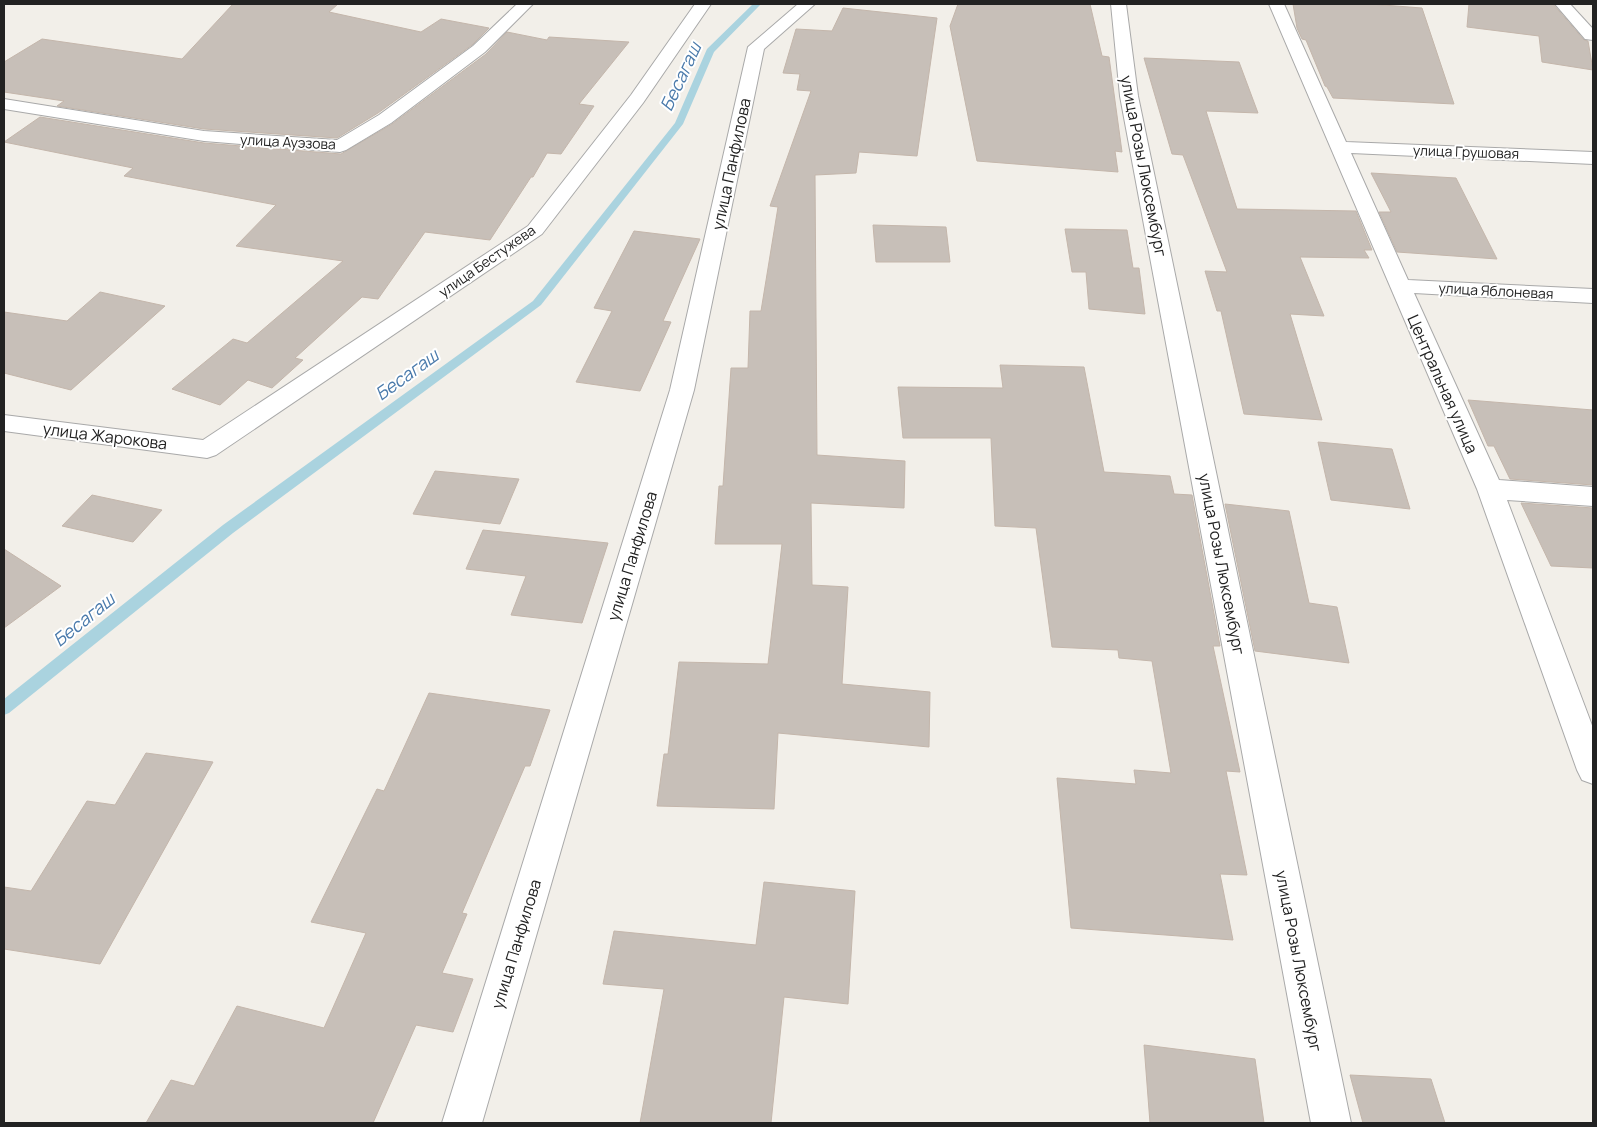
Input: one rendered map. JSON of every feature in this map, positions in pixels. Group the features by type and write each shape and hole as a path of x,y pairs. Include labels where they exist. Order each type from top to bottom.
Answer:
{"street":[{"name":"улица Ауэзова","path":"4,104 204,136 340,146 385,119 479,49 525,4"},
{"name":"улица Бестужева","path":"207,449 535,230 637,99 703,4"},
{"name":"улица Панфилова","path":"462,1123 682,390 756,47 807,4"},
{"name":"улица Розы Люксембург","path":"1118,4 1129,96 1331,1123"},
{"name":"Центральная улица","path":"1276,4 1490,489 1593,770"},
{"path":"1562,4 1591,36"},
{"name":"улица Грушовая","path":"1338,147 1593,158"},
{"name":"улица Яблоневая","path":"1399,286 1593,296"},
{"name":"улица Жарокова","path":"4,423 207,449"},
{"path":"1490,489 1593,496"}],"building":[{"path":"233,4 338,4 329,12 421,32 441,19 489,28 472,45 378,113 337,138 204,129 57,106 64,101 4,92 4,62 42,39 182,59"},
{"path":"958,4 1090,4 1102,56 1109,57 1122,152 1115,151 1118,172 977,161 950,26"},
{"path":"1293,4 1370,4 1422,8 1454,104 1333,98 1325,86 1306,40 1302,39 1297,28"},
{"path":"1469,4 1553,4 1584,40 1588,41 1593,70 1542,62 1539,36 1467,27"},
{"path":"843,8 937,18 917,156 859,152 856,173 815,175 817,455 905,461 904,508 811,503 812,585 848,587 842,684 930,692 929,747 778,733 774,809 657,806 664,754 668,754 679,662 768,664 782,544 715,544 719,486 723,486 731,368 748,368 750,311 761,311 778,207 770,206 811,91 797,90 800,74 783,73 796,29 832,31"},
{"path":"507,32 547,40 549,37 629,42 579,104 594,106 561,154 547,153 490,240 425,232 378,299 362,297 295,358 303,360 272,388 248,380 220,405 172,389 233,339 247,343 343,261 236,246 276,205 124,176 133,168 4,142 40,117 204,143 341,154 392,124 486,54"},
{"path":"1144,58 1239,62 1258,113 1206,111 1237,209 1356,211 1372,250 1364,250 1369,258 1300,257 1324,316 1290,314 1322,420 1244,414 1221,311 1217,311 1205,271 1227,272 1183,155 1172,154"},
{"path":"1371,173 1456,178 1497,259 1397,252 1379,212 1391,212"},
{"path":"873,225 946,227 950,262 876,262"},
{"path":"1065,229 1127,230 1133,268 1139,268 1145,314 1089,309 1086,272 1072,272"},
{"path":"634,231 700,239 663,321 671,322 640,391 576,382 612,311 594,308"},
{"path":"100,292 165,306 71,390 4,373 4,312 67,321"},
{"path":"1000,365 1084,367 1104,472 1170,476 1174,494 1192,495 1220,646 1213,646 1240,772 1226,771 1247,875 1220,874 1233,940 1071,928 1057,778 1136,784 1134,770 1171,773 1152,661 1119,658 1118,650 1052,647 1036,528 995,526 991,438 903,438 898,387 1003,388"},
{"path":"1468,400 1593,410 1593,485 1510,479 1494,446 1488,446"},
{"path":"1318,442 1392,449 1410,509 1331,500"},
{"path":"435,471 519,479 500,524 413,514"},
{"path":"92,495 162,510 133,542 62,526"},
{"path":"1521,503 1593,508 1593,568 1551,566"},
{"path":"1225,504 1289,511 1309,603 1337,607 1349,663 1255,651"},
{"path":"483,530 608,543 582,623 511,615 526,576 466,569"},
{"path":"4,549 61,586 4,628"},
{"path":"429,693 550,710 530,766 525,766 462,913 467,914 442,973 473,979 453,1032 416,1025 373,1123 146,1123 171,1080 194,1086 237,1006 324,1028 366,933 311,922 377,789 384,791"},
{"path":"146,753 213,762 100,964 4,949 4,887 31,891 87,801 115,805"},
{"path":"764,882 855,891 848,1004 784,997 771,1123 640,1123 664,989 603,984 614,931 756,945"},
{"path":"1144,1045 1255,1059 1264,1123 1150,1123"},
{"path":"1350,1075 1431,1079 1445,1123 1363,1123"}],"waterway":[{"name":"Бесагаш","path":"4,708 228,529 537,303 679,124 710,51 757,4"}]}
